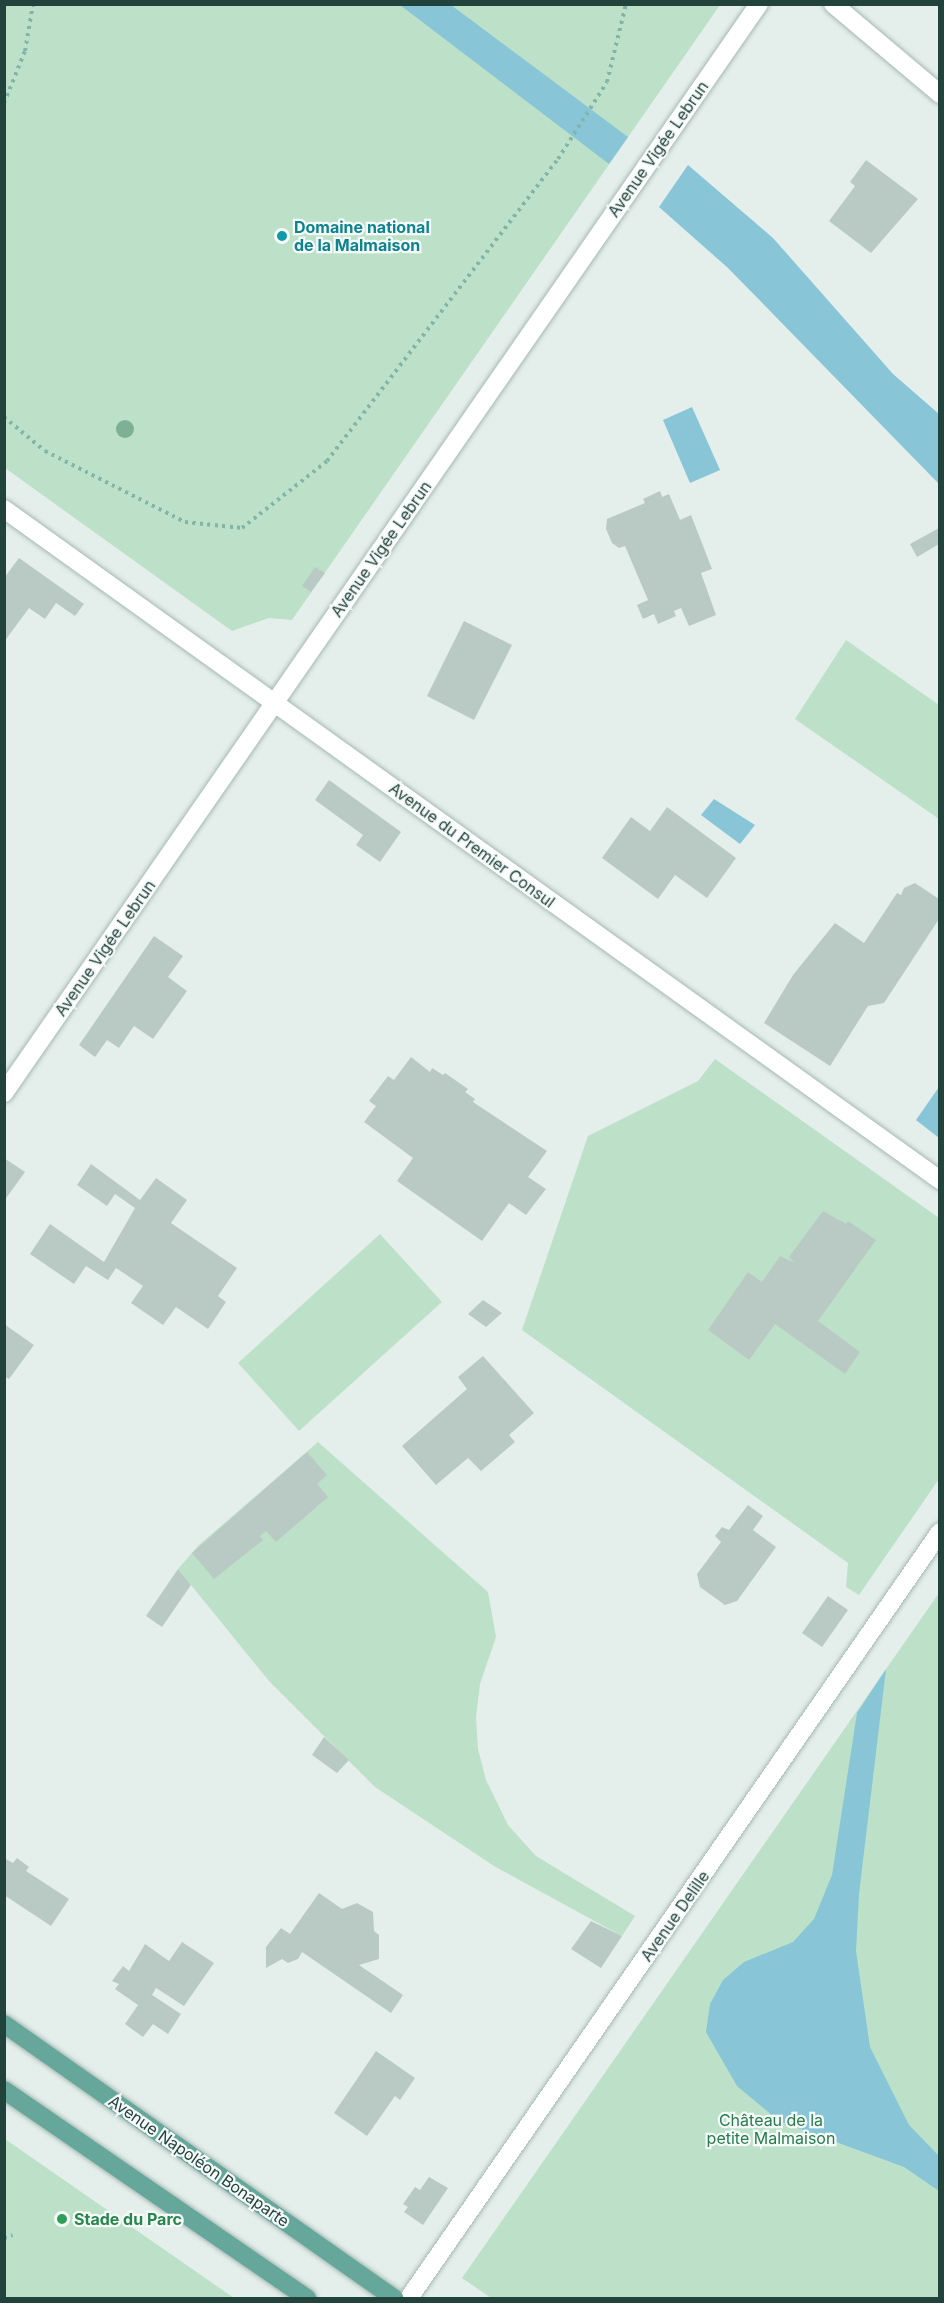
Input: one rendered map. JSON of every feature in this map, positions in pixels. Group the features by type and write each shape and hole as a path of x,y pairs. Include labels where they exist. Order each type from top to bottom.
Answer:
{"main road":[{"name":"Avenue Napoléon Bonaparte","path":"4,2024 394,2298"},
{"path":"4,2090 307,2298"}],"street":[{"name":"Avenue Vigée Lebrun","path":"4,1093 759,4"},
{"path":"833,4 939,94"},
{"name":"Avenue du Premier Consul","path":"4,509 939,1180"},
{"name":"Avenue Delille","path":"409,2298 939,1532"}],"path":[{"path":"4,103 25,51 33,4"},
{"path":"4,417 45,451 185,522 242,528 327,461 558,159 607,82 626,4"},
{"path":"4,2238 13,2235"}],"green space":[{"name":"Domaine national de la Malmaison","path":"4,5 720,5 292,620 269,618 232,631 5,468"},
{"path":"846,640 939,705 939,819 795,719"},
{"path":"715,1059 939,1218 939,1479 859,1595 846,1587 848,1563 522,1330 588,1136 698,1081"},
{"path":"380,1234 442,1302 299,1431 238,1363"},
{"path":"318,1442 488,1592 496,1637 480,1684 476,1717 478,1749 486,1780 508,1825 536,1856 635,1916 622,1936 494,1866 375,1787 269,1681 178,1569 199,1545"},
{"name":"Château de la petite Malmaison","path":"939,1593 939,2298 491,2298 462,2278"},
{"name":"Stade du Parc","path":"5,2139 234,2298 5,2298"}],"water":[{"path":"400,5 451,5 628,137 609,164"},
{"path":"688,165 773,238 893,374 939,414 939,484 728,268 659,207"},
{"path":"692,407 720,470 690,483 663,420"},
{"path":"714,799 755,825 740,844 701,815"},
{"path":"939,1087 939,1138 916,1120"},
{"path":"886,1669 859,1894 856,1951 870,2047 909,2125 939,2156 939,2191 904,2167 779,2121 737,2086 706,2032 710,2004 723,1980 744,1962 793,1942 814,1919 832,1875 857,1713"}],"building":[{"path":"866,160 918,199 871,253 829,221 855,186 850,182"},
{"path":"660,491 662,497 669,494 680,520 691,515 712,569 701,573 716,615 689,626 681,608 674,611 676,616 658,624 654,614 643,619 637,605 648,600 625,546 619,548 612,543 606,529 607,519 645,503 643,499"},
{"path":"939,528 939,544 917,557 910,544"},
{"path":"19,558 84,604 75,616 56,603 45,619 29,608 4,642 4,578"},
{"path":"315,567 325,573 311,592 302,586"},
{"path":"464,621 512,645 474,720 427,696"},
{"path":"329,780 401,832 380,862 356,845 363,835 315,800"},
{"path":"667,807 736,858 707,898 675,875 658,899 602,858 631,817 650,831"},
{"path":"915,883 939,899 939,919 884,1003 868,1006 830,1066 764,1023 793,975 835,923 864,943 897,893 901,895 904,888"},
{"path":"154,936 183,956 168,977 187,991 153,1039 134,1026 119,1048 107,1040 95,1057 79,1045"},
{"path":"411,1057 430,1072 432,1068 443,1075 445,1073 468,1089 465,1092 475,1099 473,1102 547,1151 528,1177 546,1189 526,1215 509,1203 482,1241 397,1181 413,1158 364,1122 376,1106 369,1101 388,1076 394,1080"},
{"path":"4,1158 25,1172 4,1201"},
{"path":"91,1164 140,1200 156,1178 187,1200 171,1223 237,1268 218,1296 226,1302 208,1329 176,1307 163,1325 131,1303 143,1286 116,1268 108,1280 86,1266 74,1284 30,1254 50,1224 104,1262 135,1208 115,1194 107,1206 77,1185"},
{"path":"823,1211 846,1224 848,1221 876,1240 818,1321 860,1352 845,1374 775,1324 749,1360 708,1330 748,1272 762,1282 780,1256 795,1263 789,1257"},
{"path":"483,1300 502,1313 486,1327 468,1314"},
{"path":"4,1324 34,1345 9,1379 4,1376"},
{"path":"483,1356 534,1413 509,1435 515,1442 481,1471 468,1458 436,1485 402,1446 467,1389 458,1377"},
{"path":"307,1452 327,1475 317,1484 328,1497 276,1542 266,1531 260,1536 263,1540 214,1579 192,1553"},
{"path":"748,1505 763,1516 753,1530 776,1547 737,1601 725,1605 700,1587 697,1574 721,1542 715,1536 722,1527 729,1530"},
{"path":"178,1569 191,1585 162,1627 146,1616"},
{"path":"828,1596 848,1610 822,1647 802,1633"},
{"path":"324,1737 349,1760 337,1773 312,1755"},
{"path":"4,1858 13,1863 17,1858 29,1867 26,1871 69,1899 51,1926 4,1895"},
{"path":"319,1893 342,1909 357,1903 373,1912 374,1931 379,1935 379,1959 359,1965 403,1995 391,2013 302,1952 298,1959 288,1963 282,1959 266,1968 266,1947 281,1928 290,1934"},
{"path":"591,1921 622,1936 601,1968 571,1949"},
{"path":"182,1942 214,1963 184,2006 156,1988 152,1995 181,2014 168,2034 153,2024 143,2037 125,2024 138,2005 115,1989 119,1984 112,1981 123,1966 129,1971 145,1944 169,1961"},
{"path":"376,2051 415,2078 400,2100 395,2096 367,2136 334,2113"},
{"path":"429,2177 448,2188 423,2225 404,2212 408,2207 403,2204 415,2187 420,2190"}],"place":[{"name":"Domaine national de la Malmaison","path":"282,236"},
{"name":"Stade du Parc","path":"62,2219"}]}
